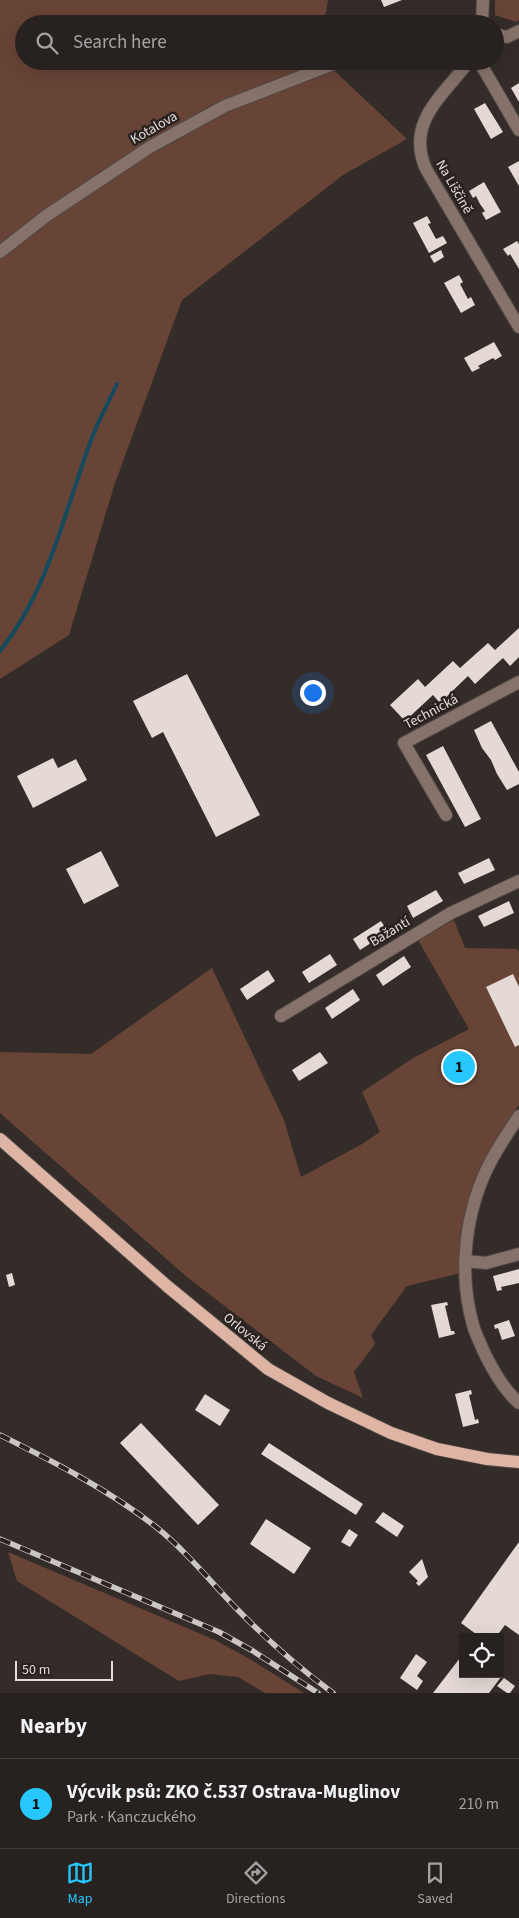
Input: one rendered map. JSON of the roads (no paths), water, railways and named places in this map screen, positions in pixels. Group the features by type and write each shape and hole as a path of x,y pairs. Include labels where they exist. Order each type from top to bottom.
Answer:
{"main road":[{"name":"Orlovská","path":"0,1139 167,1286 268,1369 328,1403 390,1433 437,1450 487,1459 519,1462"}],"street":[{"path":"482,15 483,0"},
{"path":"504,36 507,37 519,31"},
{"name":"Kotalova","path":"0,252 46,216 150,147 225,106 318,70"},
{"name":"Na Liščině","path":"462,70 427,113 422,128 420,150 426,169 514,307 519,327"},
{"path":"484,70 519,130"},
{"name":"Technická","path":"446,815 404,743 519,682"},
{"name":"Bažantí","path":"281,1016 451,913 519,881"},
{"path":"519,1116 491,1162 482,1181 470,1224 465,1261 467,1293 473,1326 491,1367 519,1403"},
{"path":"465,1261 486,1263 519,1254"}],"waterway":[{"path":"0,651 17,628 43,578 93,436 117,384"}],"railway":[{"path":"0,1435 61,1466 119,1501 156,1527 188,1556 259,1631 333,1693"},
{"path":"0,1539 219,1632 253,1651 318,1693"}],"place":[{"name":"Výcvik psů: ZKO č.537 Ostrava-Muglinov","path":"459,1067"}]}
